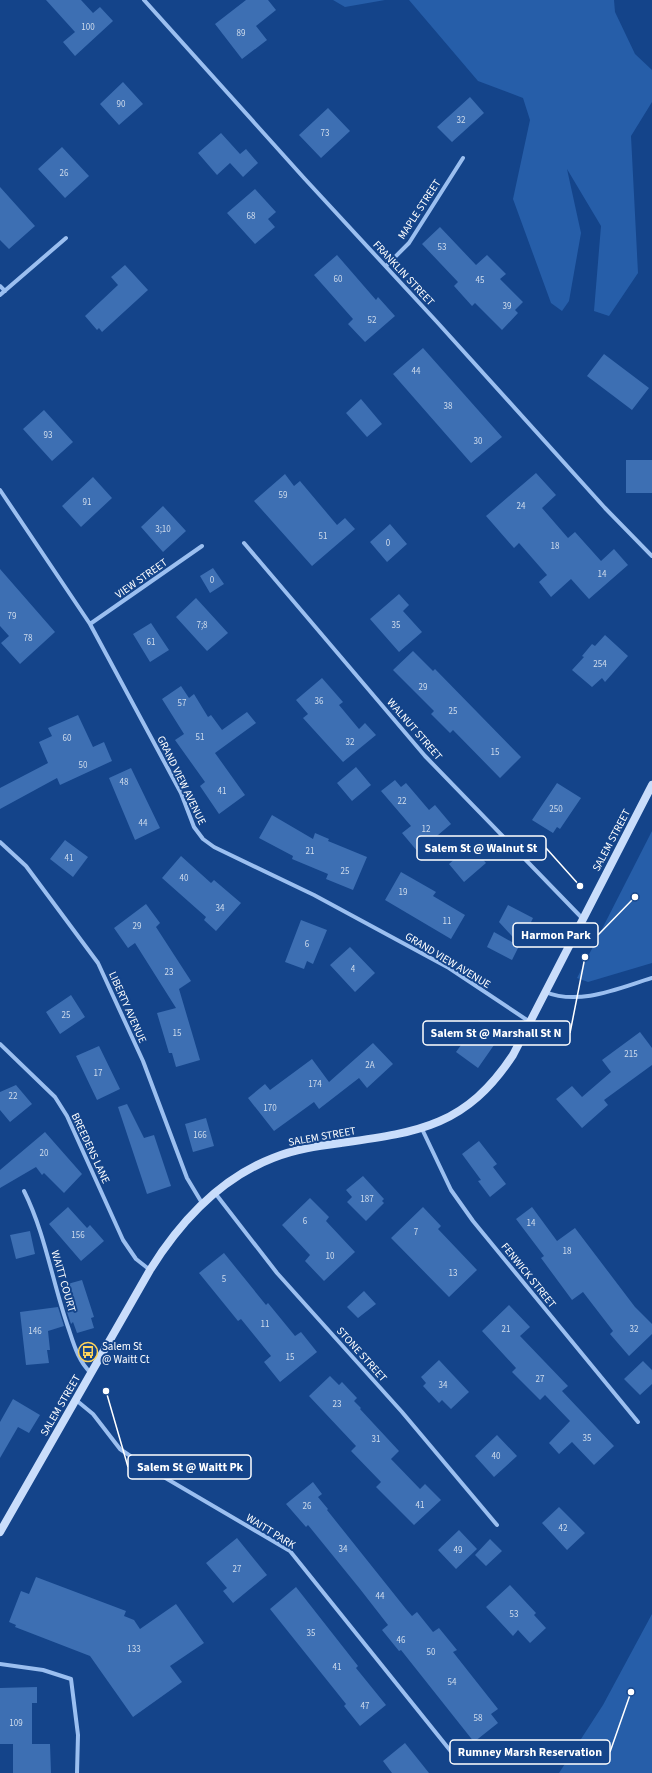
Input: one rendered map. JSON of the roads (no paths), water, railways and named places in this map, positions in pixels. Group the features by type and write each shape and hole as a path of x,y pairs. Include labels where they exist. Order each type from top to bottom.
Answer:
{"main road":[{"name":"SALEM STREET","path":"0,1532 150,1270 170,1241 202,1203 228,1182 258,1164 289,1152 394,1136 422,1129 457,1114 487,1089 513,1055 652,784"}],"street":[{"name":"FRANKLIN STREET","path":"144,0 606,508 652,556"},
{"name":"MAPLE STREET","path":"386,266 409,243 463,158"},
{"path":"0,296 66,238"},
{"path":"0,286 5,291"},
{"name":"GRAND VIEW AVENUE","path":"0,490 90,624 181,793 194,827 203,839 214,847 314,895 449,968 530,1022"},
{"name":"WALNUT STREET","path":"244,543 425,756 582,918"},
{"name":"VIEW STREET","path":"90,624 202,546"},
{"name":"LIBERTY AVENUE","path":"0,842 26,866 98,963 143,1061 187,1178 202,1203"},
{"path":"545,992 564,998 583,997 652,978"},
{"name":"BREEDENS LANE","path":"0,1044 55,1097 67,1116 123,1240 136,1259 150,1270"},
{"name":"FENWICK STREET","path":"422,1129 451,1190 473,1221 638,1422"},
{"name":"WAITT COURT","path":"24,1191 35,1213 58,1298 77,1352 84,1367 91,1373"},
{"name":"STONE STREET","path":"215,1193 277,1274 402,1412 497,1525"},
{"name":"WAITT PARK","path":"76,1400 93,1414 120,1449 145,1466 290,1551 453,1754"},
{"path":"0,1664 43,1670 71,1679 78,1735 77,1773"}],"place":[{"name":"Salem St @ Walnut St","path":"580,886"},
{"name":"Harmon Park","path":"635,897"},
{"name":"Salem St @ Marshall St N","path":"585,957"},
{"name":"Salem St @ Waitt Ct","path":"88,1352"},
{"name":"Salem St @ Waitt Pk","path":"106,1391"},
{"name":"Rumney Marsh Reservation","path":"631,1692"}]}
